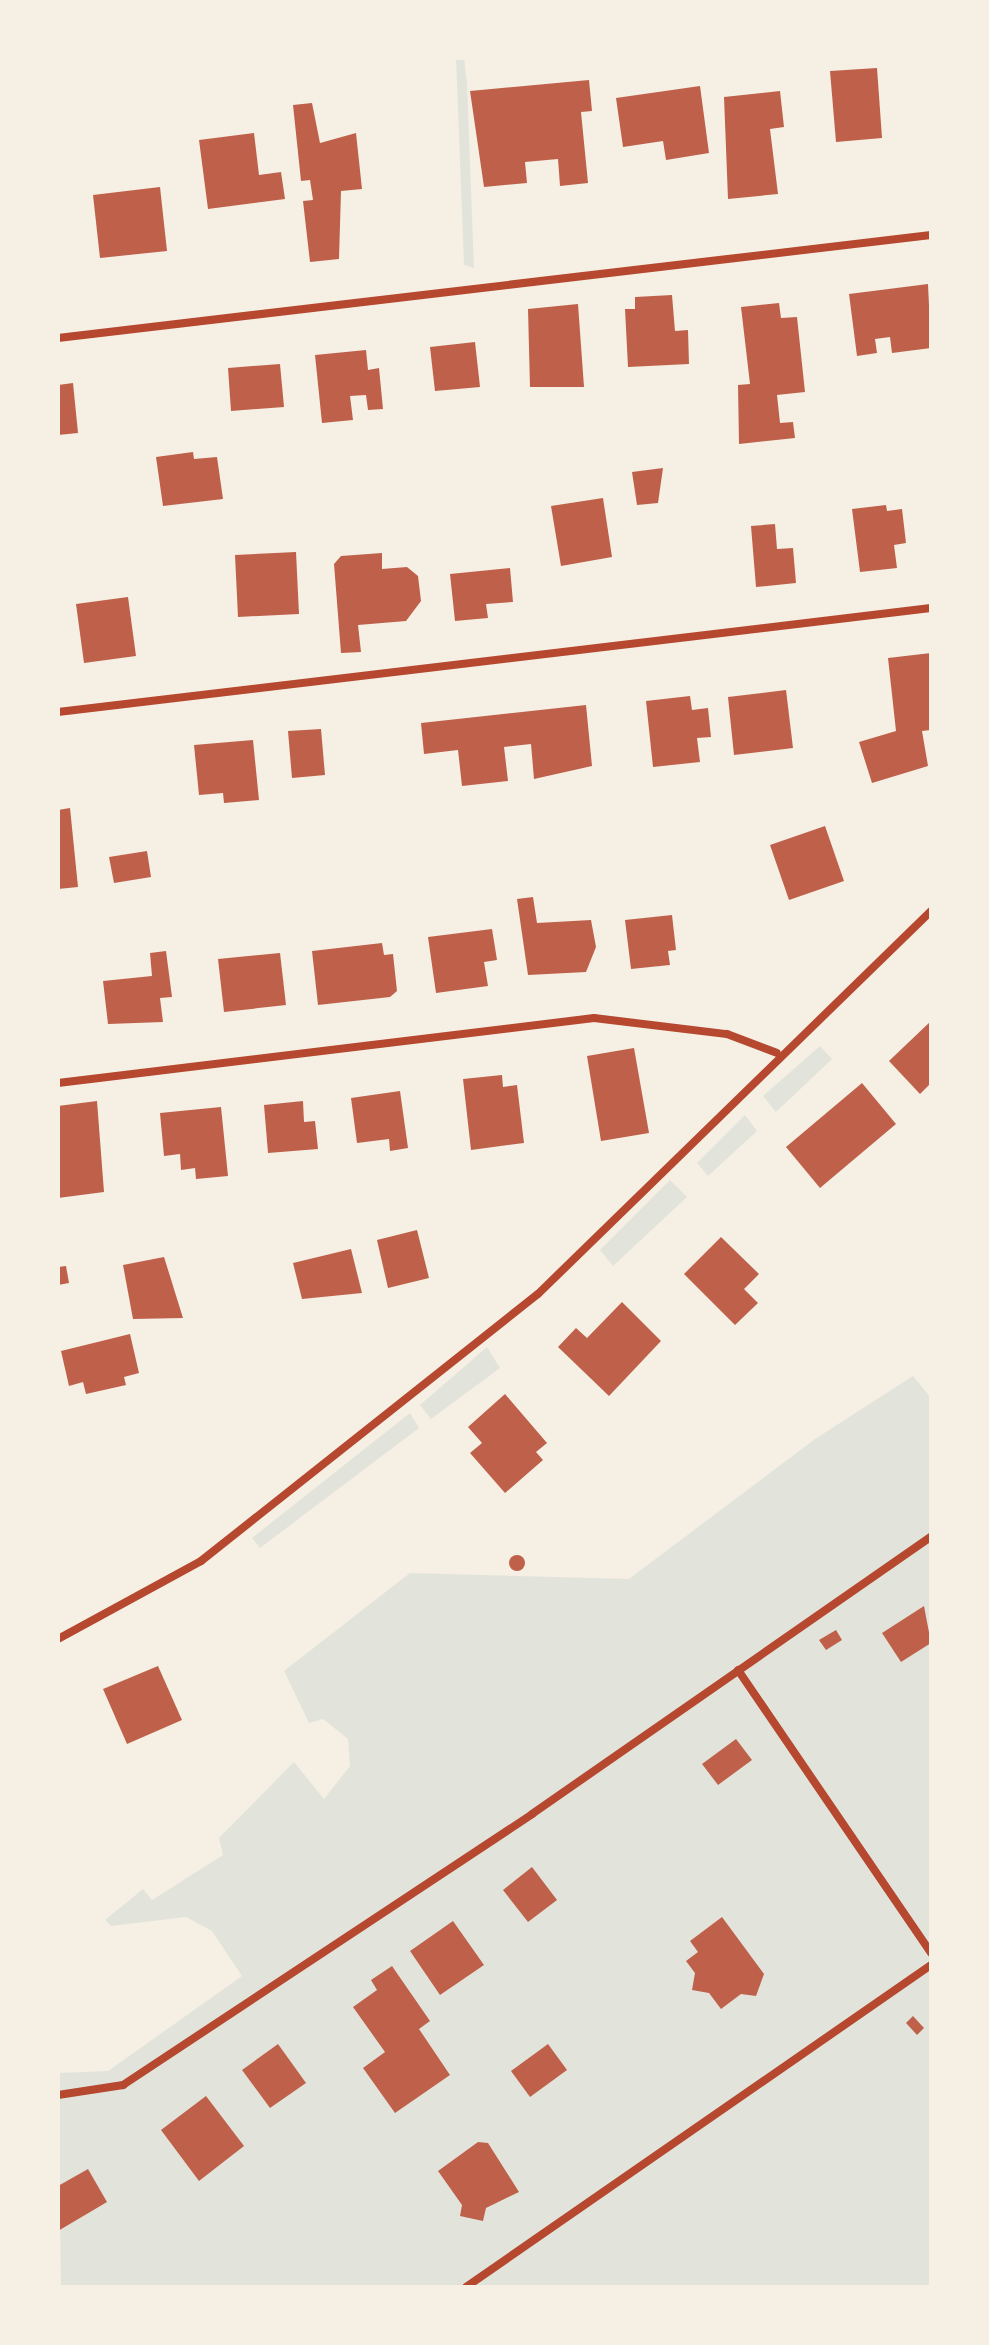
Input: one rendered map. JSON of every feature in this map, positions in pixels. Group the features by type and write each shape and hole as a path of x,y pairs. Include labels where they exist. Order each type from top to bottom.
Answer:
{"street":[{"path":"58,338 931,235"},
{"path":"58,712 931,608"},
{"path":"58,1639 201,1561 538,1294 777,1053 931,911"},
{"path":"58,1083 594,1018 713,1031 777,1053"},
{"path":"58,2095 123,2085 931,1537"},
{"path":"738,1670 931,1953"},
{"path":"466,2287 931,1965"}],"shaded area":[{"path":"456,58 464,58 467,83 474,268 464,265"},
{"path":"820,1046 832,1059 776,1112 763,1096"},
{"path":"745,1115 757,1131 708,1176 697,1163"},
{"path":"670,1180 687,1197 613,1266 600,1250"},
{"path":"487,1347 500,1368 431,1419 420,1405"},
{"path":"913,1376 931,1398 931,2287 61,2287 58,2073 108,2071 242,1976 212,1931 186,1917 111,1926 105,1920 143,1889 152,1900 223,1855 219,1838 294,1762 324,1799 350,1766 348,1739 323,1719 309,1723 284,1671 410,1573 629,1579 815,1439"},
{"path":"410,1413 419,1428 260,1548 252,1538"}],"building":[{"path":"877,68 882,138 836,142 830,71"},
{"path":"589,80 592,111 581,112 588,183 560,186 558,159 525,162 527,183 484,187 470,91"},
{"path":"700,86 709,153 666,160 663,141 623,147 616,98"},
{"path":"780,91 784,127 770,129 778,194 728,199 724,97"},
{"path":"312,103 320,143 356,133 362,189 341,191 339,259 310,262 303,201 313,200 310,180 301,181 293,105"},
{"path":"254,133 259,175 281,172 285,199 208,209 199,140"},
{"path":"160,187 167,251 100,258 93,195"},
{"path":"928,284 931,348 892,353 890,337 875,339 877,353 857,356 849,294"},
{"path":"672,295 675,331 688,330 689,364 628,367 625,309 635,309 635,297"},
{"path":"779,303 781,318 797,317 805,392 777,395 780,423 793,422 795,438 739,444 738,385 750,384 741,307"},
{"path":"578,304 584,387 530,387 528,309"},
{"path":"475,342 480,387 435,391 430,347"},
{"path":"366,350 368,370 379,368 383,409 368,410 366,395 350,396 353,420 322,423 315,355"},
{"path":"280,364 284,407 231,411 228,368"},
{"path":"73,383 78,433 58,435 58,385"},
{"path":"193,452 194,459 217,457 223,499 163,506 156,457"},
{"path":"663,468 658,503 637,505 632,472"},
{"path":"603,498 612,557 561,566 551,506"},
{"path":"886,505 887,511 902,509 906,543 894,545 897,568 860,572 852,509"},
{"path":"775,524 777,549 793,548 796,583 756,587 751,526"},
{"path":"296,552 299,614 238,617 235,555"},
{"path":"382,553 382,569 407,567 418,576 421,601 406,621 358,625 361,652 341,653 334,564 341,556"},
{"path":"510,568 513,602 486,604 488,618 455,621 450,574"},
{"path":"128,597 136,656 84,663 76,604"},
{"path":"931,653 931,730 922,731 928,766 872,783 859,742 896,731 888,658"},
{"path":"786,690 793,748 734,755 728,697"},
{"path":"690,696 692,710 708,708 711,737 697,738 700,762 653,767 646,701"},
{"path":"586,705 592,766 534,779 531,744 504,747 508,781 462,786 458,750 424,754 421,723"},
{"path":"321,729 325,775 292,778 288,731"},
{"path":"253,740 259,800 224,803 223,793 199,795 194,745"},
{"path":"70,808 78,887 58,889 58,810"},
{"path":"825,826 844,881 789,900 770,845"},
{"path":"147,851 151,877 114,883 109,857"},
{"path":"533,897 537,923 591,920 596,947 586,972 528,975 517,899"},
{"path":"672,915 676,950 668,951 670,965 631,969 625,920"},
{"path":"492,929 497,960 484,962 488,986 436,993 428,937"},
{"path":"382,943 384,955 393,954 397,991 390,997 318,1005 312,951"},
{"path":"166,951 172,997 160,998 163,1022 108,1024 103,981 152,976 150,953"},
{"path":"280,953 286,1005 224,1012 218,959"},
{"path":"931,1021 931,1083 920,1094 889,1061"},
{"path":"634,1048 649,1133 601,1141 587,1056"},
{"path":"502,1075 503,1087 517,1085 524,1143 471,1150 463,1079"},
{"path":"862,1083 896,1124 820,1188 786,1147"},
{"path":"400,1091 408,1148 390,1151 389,1139 357,1143 351,1098"},
{"path":"97,1101 104,1192 58,1198 58,1106"},
{"path":"303,1101 304,1122 315,1121 318,1149 268,1153 264,1105"},
{"path":"221,1107 228,1176 196,1179 195,1168 181,1170 180,1154 164,1156 160,1113"},
{"path":"417,1230 429,1278 388,1288 377,1240"},
{"path":"721,1237 759,1274 744,1289 758,1303 735,1325 684,1274"},
{"path":"351,1249 362,1293 302,1299 293,1263"},
{"path":"164,1257 183,1318 133,1319 123,1265"},
{"path":"66,1266 69,1283 58,1285 58,1267"},
{"path":"622,1302 661,1341 609,1396 558,1347 576,1328 587,1338"},
{"path":"130,1334 139,1373 124,1377 126,1385 86,1394 83,1382 69,1386 61,1351"},
{"path":"505,1394 547,1443 536,1452 543,1460 505,1493 470,1453 482,1443 468,1427"},
{"path":"514,1555 520,1555 525,1563 523,1569 514,1571 509,1566 509,1560"},
{"path":"924,1606 931,1643 901,1662 882,1633"},
{"path":"836,1630 842,1640 826,1650 819,1640"},
{"path":"158,1666 182,1720 127,1744 103,1689"},
{"path":"736,1739 752,1760 718,1785 702,1764"},
{"path":"532,1867 557,1900 528,1922 503,1890"},
{"path":"722,1917 764,1974 756,1996 741,1994 721,2009 709,1993 692,1990 695,1973 686,1961 698,1952 690,1941"},
{"path":"453,1921 484,1965 440,1995 410,1951"},
{"path":"392,1966 430,2021 419,2029 450,2075 395,2113 363,2068 385,2052 353,2007 377,1990 371,1980"},
{"path":"913,2016 924,2028 917,2035 906,2023"},
{"path":"278,2044 306,2083 270,2108 242,2070"},
{"path":"548,2044 567,2070 530,2097 511,2071"},
{"path":"206,2096 244,2146 199,2181 161,2130"},
{"path":"478,2142 488,2143 519,2192 486,2208 483,2221 460,2216 462,2205 438,2171"},
{"path":"88,2169 107,2202 58,2231 58,2186"}]}
